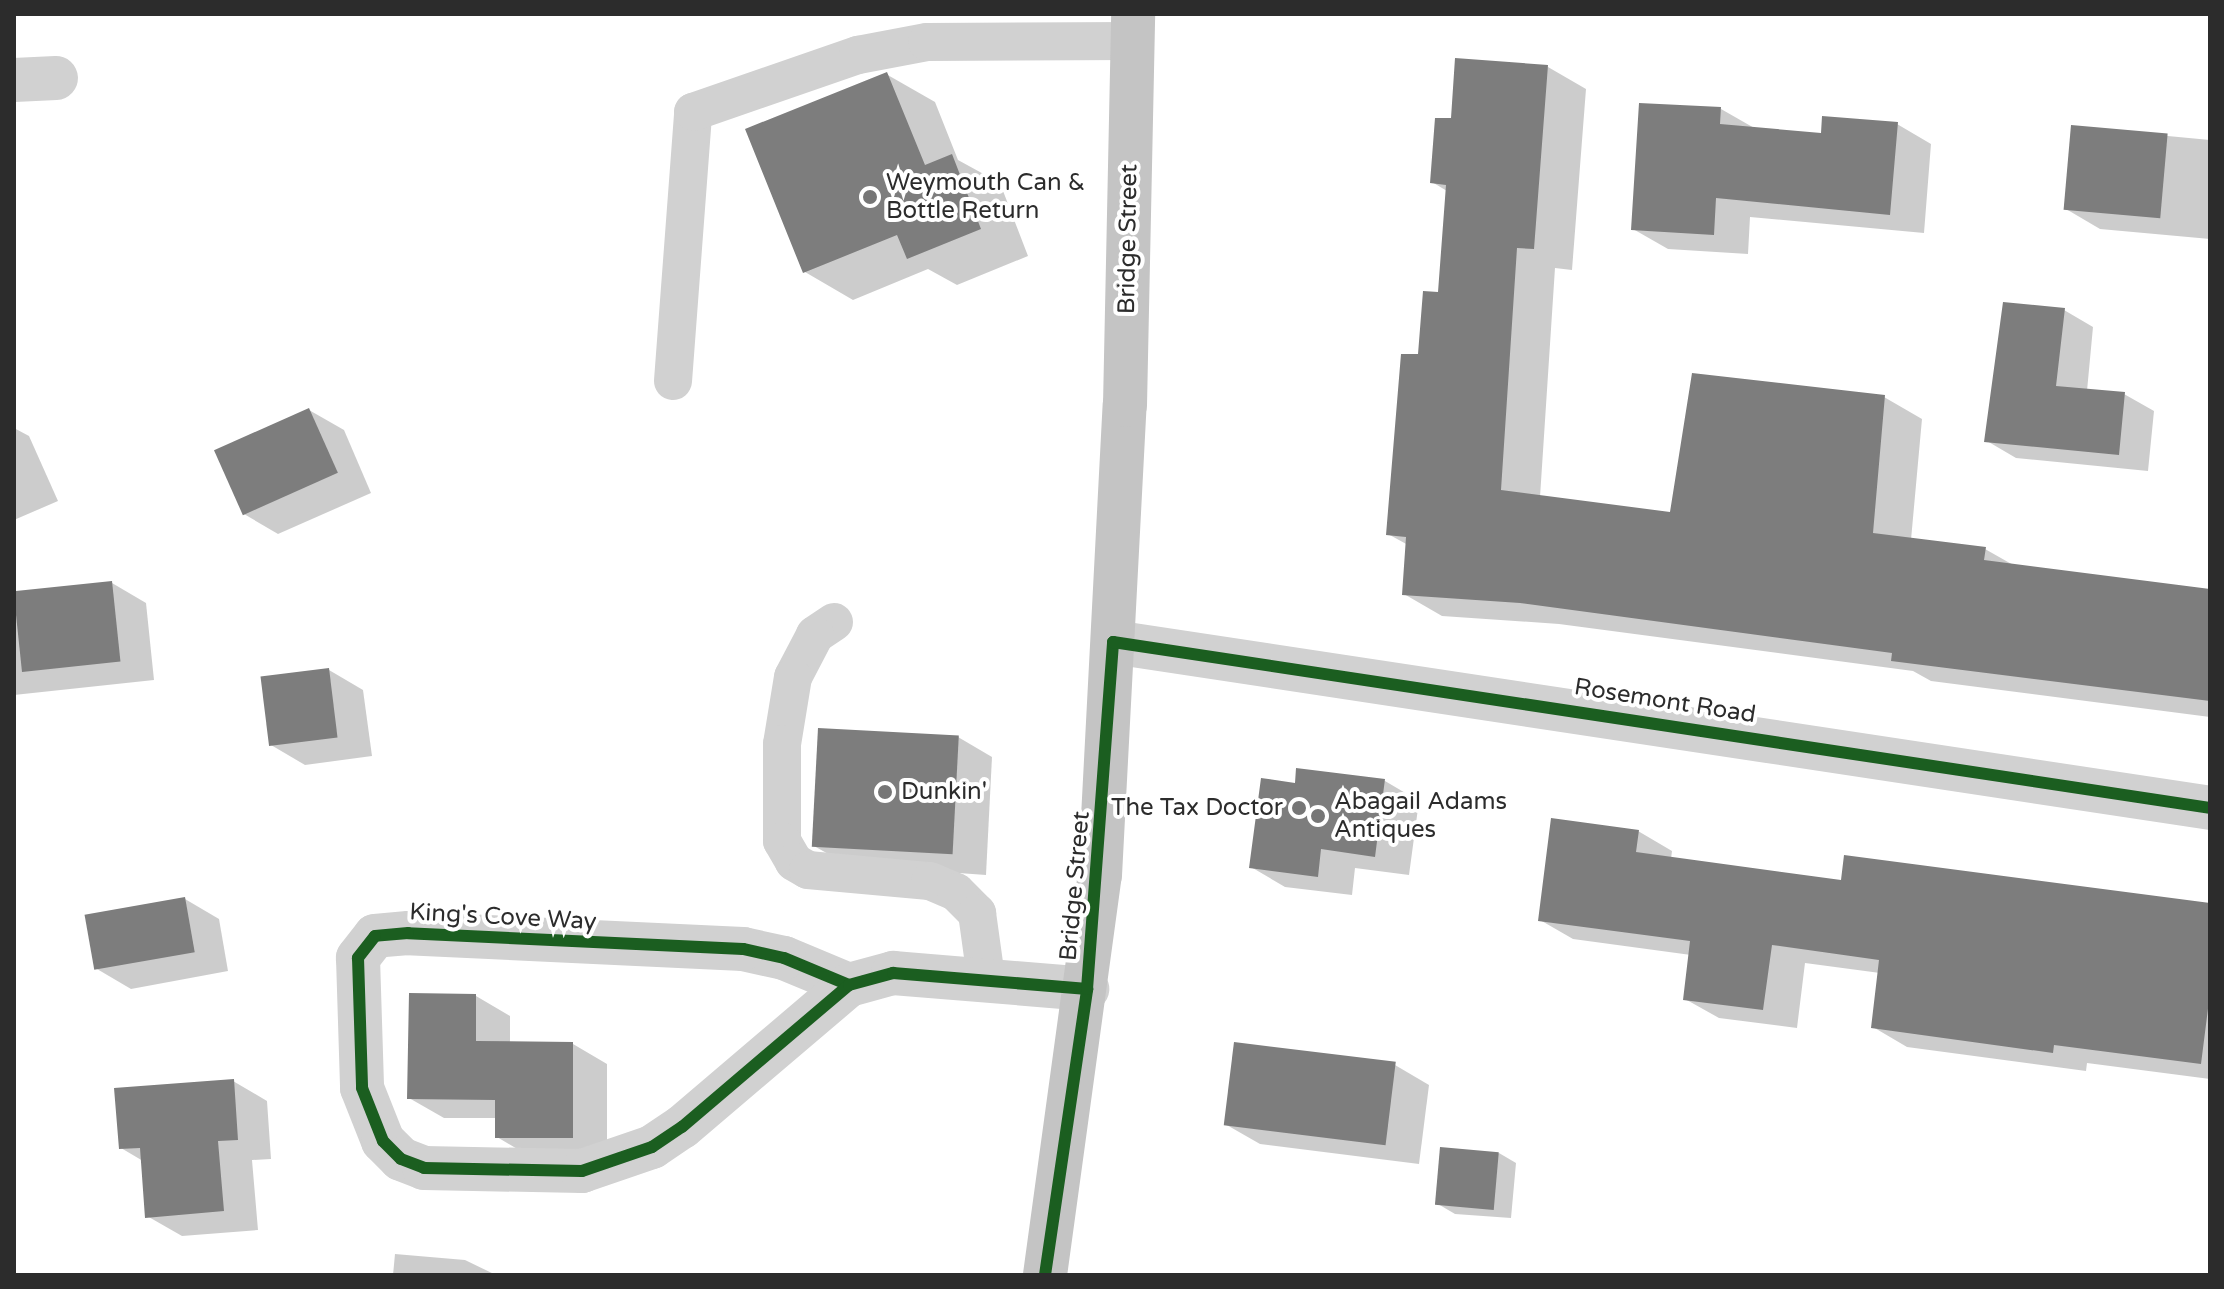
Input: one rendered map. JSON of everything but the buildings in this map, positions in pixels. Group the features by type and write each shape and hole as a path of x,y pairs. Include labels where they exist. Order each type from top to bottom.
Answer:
{"main road":[{"name":"Bridge Street","path":"1045,1275 1087,989 1113,642 1133,28"}],"street":[{"name":"Rosemont Road","path":"1113,642 2210,808"},
{"name":"King's Cove Way","path":"849,985 784,958 743,949 408,933 375,936 358,958 362,1088 383,1141 401,1159 424,1168 582,1171 652,1147 682,1127 849,985 893,973 986,978 1087,989"}],"lane":[{"path":"673,381 693,112 858,55 927,42 1133,28"},
{"path":"834,622 815,635 793,677 782,744 782,841 794,862 808,870 930,881 956,892 977,913 986,978"}],"cycle path":[{"path":"1045,1275 1087,989 1113,642 2210,808"},
{"path":"849,985 784,958 743,949 408,933 375,936 358,958 362,1088 383,1141 401,1159 424,1168 582,1171 652,1147 682,1127 849,985 893,973 1087,989"}],"place":[{"name":"Weymouth Can & Bottle Return","path":"870,197"},
{"name":"Dunkin'","path":"885,792"},
{"name":"The Tax Doctor","path":"1299,808"},
{"name":"Abagail Adams Antiques","path":"1318,816"}]}
